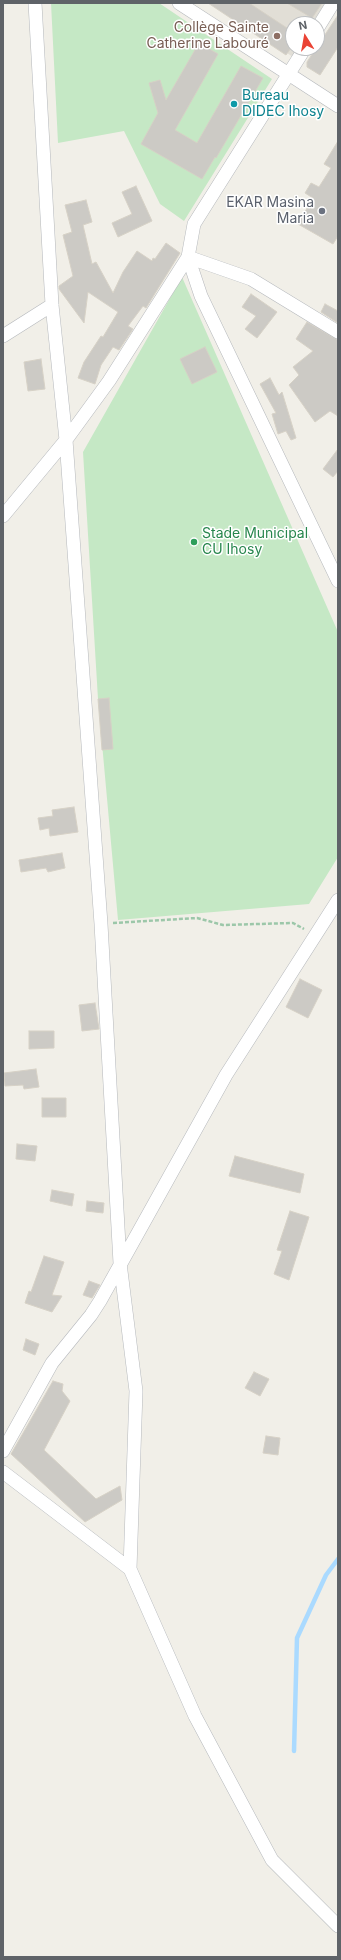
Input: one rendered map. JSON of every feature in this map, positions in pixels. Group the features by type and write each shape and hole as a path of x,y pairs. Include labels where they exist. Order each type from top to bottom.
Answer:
{"street":[{"path":"35,3 52,305 66,440 101,924 120,1263 136,1391 130,1569 195,1716 272,1860 338,1926"},
{"path":"179,3 338,106"},
{"path":"324,16 332,3"},
{"path":"3,516 66,440 109,381 188,257 194,224 300,56"},
{"path":"188,257 251,279 338,332"},
{"path":"188,257 202,296 338,581"},
{"path":"3,336 52,305"},
{"path":"3,1451 52,1363 91,1315 226,1075 317,936 338,900"},
{"path":"3,1472 130,1569"}],"path":[{"path":"101,924 197,918 223,925 293,923 317,936"}],"shaded area":[{"name":"Collège Sainte Catherine Labouré","path":"212,3 325,3 317,16 285,16 285,52"}],"green space":[{"path":"51,3 159,3 272,79 184,221 160,204 124,131 58,143"},
{"name":"Stade Municipal CU Ihosy","path":"182,277 338,632 338,857 309,904 118,920 98,699 83,452"}],"building":[{"path":"208,3 249,3 285,27 285,54"},
{"path":"287,3 322,3 313,16 309,16"},
{"path":"338,15 338,47 320,75 307,67 307,62 311,56 325,56 325,35"},
{"name":"Bureau DIDEC Ihosy","path":"199,43 218,54 175,130 197,143 241,66 263,78 202,179 141,144 158,113 149,83 160,80 166,100"},
{"name":"EKAR Masina Maria","path":"338,141 338,236 333,244 298,224 313,198 305,193 311,183 319,187 331,168 324,164"},
{"path":"136,186 152,221 118,237 112,223 132,214 122,192"},
{"path":"86,200 92,222 83,225 92,264 96,262 113,293 123,272 137,251 152,261 166,243 180,253 146,308 143,306 128,326 133,329 119,350 113,347 101,365 95,384 78,378 84,362 101,336 103,337 118,312 88,292 84,323 59,289 59,286 73,276 63,235 72,232 65,205"},
{"path":"251,294 277,312 257,338 245,329 256,316 242,307"},
{"path":"325,304 338,311 338,323 321,312"},
{"path":"307,322 338,340 338,416 330,411 315,422 289,385 299,375 293,367 313,351 296,339"},
{"path":"205,347 217,372 192,384 180,359"},
{"path":"41,359 45,389 28,391 24,362"},
{"path":"270,378 279,395 282,392 296,438 291,440 286,431 278,434 272,414 276,413 260,384"},
{"path":"338,449 338,471 333,477 323,469"},
{"path":"109,698 113,749 102,750 98,699"},
{"path":"74,807 78,832 50,836 49,828 40,830 38,818 53,816 52,810"},
{"path":"62,853 65,868 48,872 46,868 21,872 19,860"},
{"path":"300,979 322,990 308,1018 286,1007"},
{"path":"95,1003 99,1029 82,1031 79,1005"},
{"path":"29,1031 54,1031 54,1048 29,1049"},
{"path":"36,1069 39,1087 24,1089 23,1085 5,1086 4,1073"},
{"path":"42,1098 66,1098 66,1117 42,1117"},
{"path":"17,1144 37,1146 35,1161 16,1159"},
{"path":"235,1156 304,1174 300,1193 229,1176"},
{"path":"52,1190 74,1194 72,1206 50,1201"},
{"path":"87,1201 104,1203 103,1213 86,1211"},
{"path":"290,1211 309,1217 289,1280 274,1274 282,1251 277,1250"},
{"path":"44,1256 64,1262 52,1295 62,1296 52,1312 25,1303 29,1291 31,1292"},
{"path":"89,1281 100,1285 92,1298 83,1295"},
{"path":"26,1339 39,1344 35,1355 23,1350"},
{"path":"254,1372 269,1379 260,1396 245,1388"},
{"path":"53,1381 63,1384 62,1391 70,1401 44,1450 96,1499 120,1486 122,1500 85,1522 11,1454"},
{"path":"266,1436 280,1438 278,1455 263,1453"}],"waterway":[{"path":"294,1751 297,1638 326,1575 338,1559"}],"place":[{"name":"Collège Sainte Catherine Labouré","path":"277,36"},
{"name":"Bureau DIDEC Ihosy","path":"234,104"},
{"name":"EKAR Masina Maria","path":"322,211"},
{"name":"Stade Municipal CU Ihosy","path":"194,542"}]}
